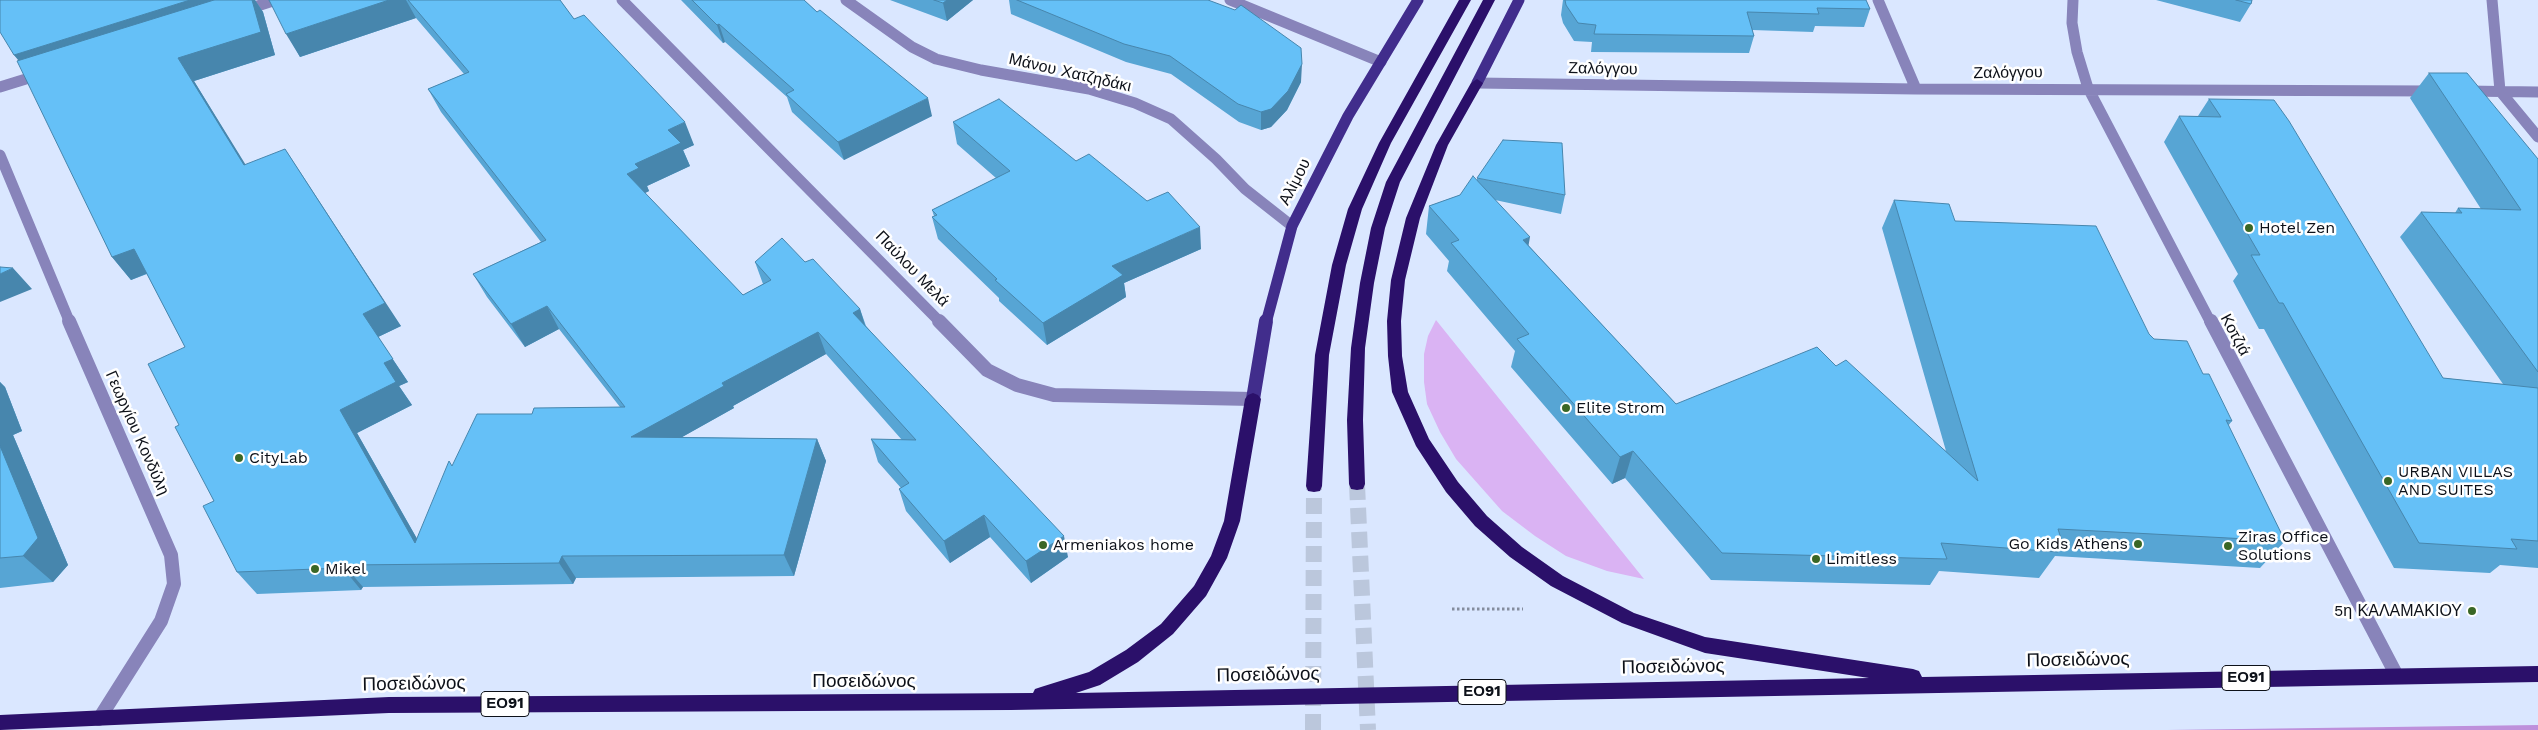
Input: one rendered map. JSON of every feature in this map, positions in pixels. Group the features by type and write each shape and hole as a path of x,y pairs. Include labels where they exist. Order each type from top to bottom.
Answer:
{"highway":[{"path":"1314,486 1322,355 1339,265 1355,209 1385,143 1465,0"},
{"path":"1357,484 1355,420 1358,348 1367,283 1378,228 1393,182 1456,59 1489,0"},
{"path":"1478,83 1442,145 1413,218 1400,272 1394,321 1394,356 1400,392 1422,442 1452,487 1481,521 1516,552 1557,581 1628,618 1705,645 1954,683"},
{"path":"1011,702 1067,689 1094,679 1113,668 1167,629 1200,591 1219,558 1232,521 1253,399"},
{"name":"Ποσειδώνος","path":"0,723 389,705 1011,702 1954,683 2538,674"}],"main road":[{"name":"Αλίμου","path":"1253,399 1267,316 1292,226 1324,162 1418,0"},
{"path":"1478,83 1519,0"}],"street":[{"path":"228,15 276,0"},
{"name":"Παύλου Μελά","path":"622,0 987,370 1017,385 1054,395 1253,399"},
{"name":"Μάνου Χατζηδάκι","path":"846,0 912,47 936,59 981,70 1089,89 1135,103 1171,119 1216,159 1245,189 1292,226"},
{"path":"1230,0 1381,62"},
{"path":"1878,0 1916,89"},
{"name":"Κοτζιά","path":"2073,0 2072,22 2077,52 2088,88 2397,676"},
{"path":"2492,0 2500,92 2538,137"},
{"path":"0,87 57,69"},
{"name":"Ζαλόγγου","path":"1478,83 1916,89 2088,88 2538,92"},
{"name":"Γεωργίου Κονδύλη","path":"0,155 57,293 171,555 174,584 161,620 99,719"}],"path":[{"path":"1452,609 1523,609"}],"shaded area":[{"path":"1436,320 1644,579 1607,571 1566,556 1502,511 1456,459 1440,432 1427,404 1424,382 1424,354 1428,336"},
{"path":"2538,725 2538,730 2167,730"}],"building":[{"path":"0,0 190,0 14,55 0,32"},
{"path":"214,0 252,0 261,32 178,58 244,165 285,149 385,303 363,314 393,359 384,363 396,382 340,410 415,543 449,461 452,466 477,414 532,414 534,408 625,407 547,306 511,324 473,274 546,240 428,89 469,72 408,0 560,0 574,19 584,15 685,122 668,130 681,143 635,164 639,168 627,174 743,295 771,280 755,262 782,238 805,262 813,259 860,309 853,313 1064,536 1026,561 984,515 944,541 899,489 909,483 871,439 916,440 818,332 722,383 724,386 631,437 817,439 784,555 562,556 559,563 344,565 343,568 237,572 203,506 214,501 175,427 179,425 148,364 185,347 134,249 112,257 17,61"},
{"path":"269,0 389,0 286,34"},
{"path":"692,0 804,0 817,12 820,10 928,98 838,142 786,94 794,90 719,24 717,25"},
{"path":"934,0 947,0 943,3"},
{"path":"1017,0 1208,0 1235,10 1241,5 1301,48 1302,64 1288,91 1271,109 1261,112 1238,104 1170,56 1124,44"},
{"path":"1565,0 1866,0 1870,9 1817,8 1819,14 1747,12 1754,36 1594,34 1596,25 1578,23 1566,5"},
{"path":"2236,0 2252,0 2251,4"},
{"path":"2429,73 2467,73 2538,159 2538,372 2421,212 2462,213 2458,208 2521,210"},
{"path":"999,99 1076,161 1089,154 1147,201 1168,192 1200,227 1112,266 1123,275 1043,323 995,280 997,279 932,217 937,215 932,210 1010,171 953,122"},
{"path":"2209,99 2274,100 2289,121 2443,378 2538,388 2538,541 2511,539 2517,549 2419,543 2283,303 2279,303 2251,255 2260,255 2179,116 2221,117"},
{"path":"1503,140 1562,143 1565,195 1477,178"},
{"path":"1473,176 1530,237 1523,240 1676,404 1817,347 1836,366 1846,360 1978,481 1894,200 1949,204 1955,221 2096,226 2149,334 2154,339 2187,341 2203,374 2209,374 2232,421 2226,420 2285,541 2058,529 2063,545 2055,544 2058,552 1941,543 1947,559 1722,553 1633,451 1620,457 1517,339 1529,334 1451,243 1459,240 1429,206 1460,195"},
{"path":"0,267 13,268 0,274"},
{"path":"0,446 38,538 23,556 0,558"}],"tunnel":[{"path":"1357,484 1368,730"},
{"path":"1313,730 1314,486"}],"place":[{"name":"Hotel Zen","path":"2249,228"},
{"name":"Elite Strom","path":"1566,408"},
{"name":"CityLab","path":"239,458"},
{"name":"URBAN VILLAS AND SUITES","path":"2388,481"},
{"name":"Go Kids Athens","path":"2138,544"},
{"name":"Armeniakos home","path":"1043,545"},
{"name":"Ziras Office Solutions","path":"2228,546"},
{"name":"Limitless","path":"1816,559"},
{"name":"Mikel","path":"315,569"},
{"name":"5η ΚΑΛΑΜΑΚΙΟΥ","path":"2472,611"}]}
